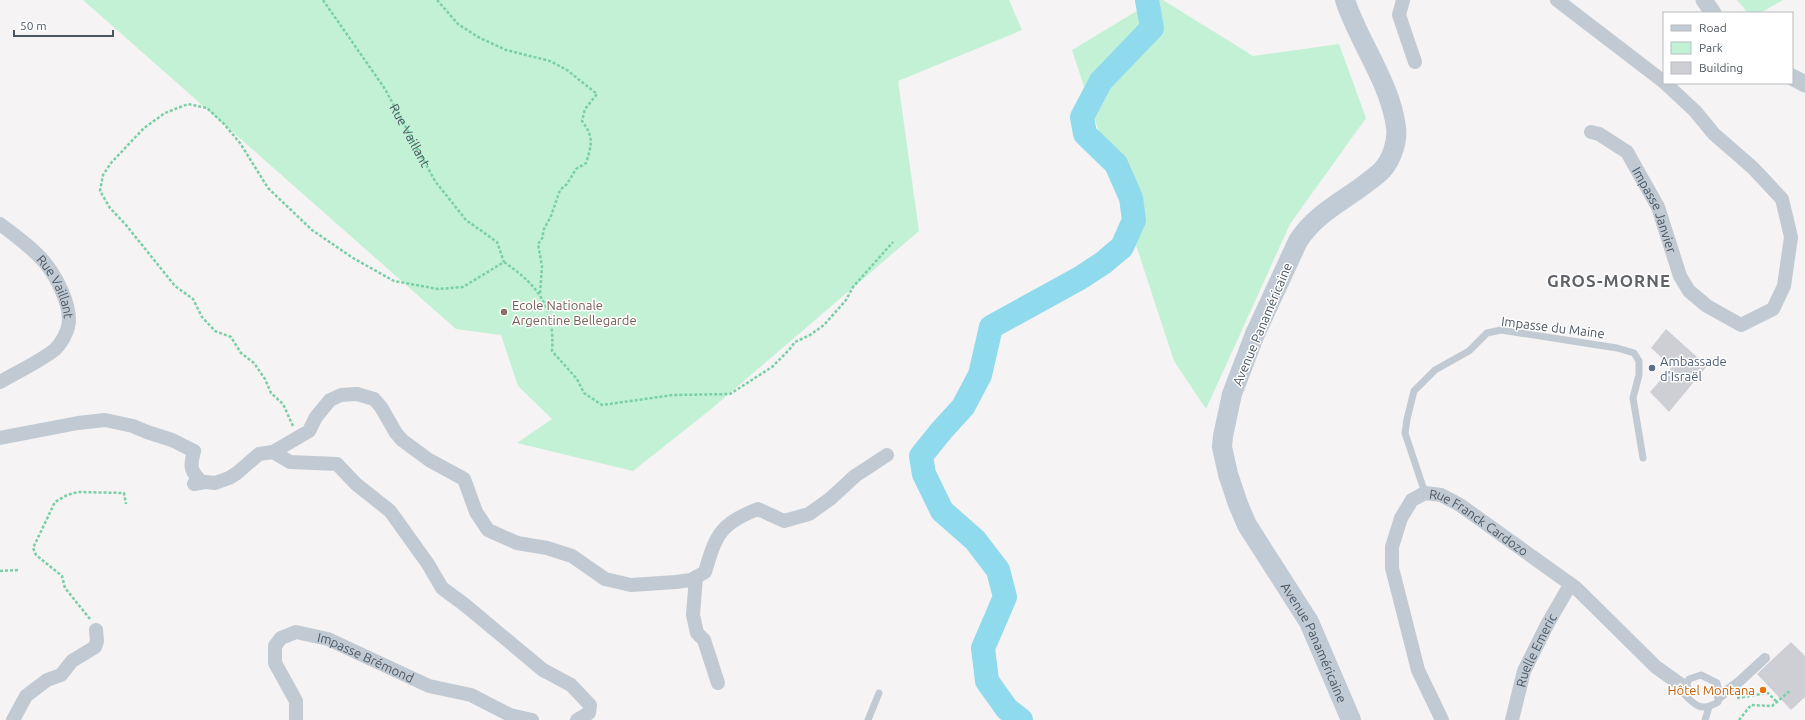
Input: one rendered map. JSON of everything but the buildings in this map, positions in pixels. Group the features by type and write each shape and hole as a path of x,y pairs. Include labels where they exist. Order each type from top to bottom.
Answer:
{"main road":[{"name":"Avenue Panaméricaine","path":"1345,0 1351,19 1384,87 1393,112 1396,128 1393,151 1391,158 1383,169 1319,216 1306,229 1298,241 1252,340 1232,394 1222,447 1228,474 1247,525 1309,622 1351,720"}],"street":[{"path":"1403,0 1399,15 1415,62"},
{"name":"Impasse Janvier","path":"1557,0 1654,72 1663,82"},
{"path":"1704,0 1712,12"},
{"path":"1793,78 1805,84"},
{"name":"Impasse Janvier","path":"1591,132 1599,134 1627,152 1658,207 1680,276 1690,290 1707,306 1741,326 1773,309 1784,286 1791,237 1782,199 1754,168 1714,134 1695,111 1665,84"},
{"name":"Rue Vaillant","path":"0,224 26,245 46,264 58,284 66,303 70,321 63,338 54,351 0,382"},
{"path":"0,438 78,423 105,420 133,426 172,440 194,451 191,466 193,473 198,478 194,484 205,482 215,483 237,473 259,454 274,452 309,431 330,400 340,394 357,394 374,399 381,407 402,440 429,460 464,479 476,512 488,530 517,543 547,548 572,556 606,579 631,585 691,580 705,572 713,544 726,526 742,515 758,508 784,521 809,514 834,496 855,476 887,456"},
{"path":"274,452 290,462 337,464 356,484 390,511 417,547 442,588 466,605 543,670 571,685 590,705 589,713 577,720"},
{"name":"Rue Franck Cardozo","path":"1442,720 1418,670 1392,568 1392,547 1401,518 1412,500 1425,493 1441,495 1460,505 1573,586 1656,667 1684,686"},
{"path":"696,577 693,616 697,633 704,640 718,683"},
{"name":"Ruelle Emeric","path":"1512,720 1524,671 1548,623 1573,586"},
{"path":"13,720 26,696 47,680 61,675 72,662 95,647 96,630"},
{"name":"Impasse Brémond","path":"296,720 296,701 276,663 275,646 281,638 296,632 328,639 429,686 471,695 510,715 532,720"},
{"path":"1719,699 1764,658"}],"lane":[{"name":"Impasse du Maine","path":"1425,493 1406,433 1407,419 1414,391 1435,370 1469,351 1487,333 1500,330 1618,348 1634,353 1639,361 1639,375 1633,398 1644,458"},
{"path":"1701,675 1717,683 1719,699 1709,707 1702,708 1691,702 1683,693 1684,686 1689,679 1701,675"},
{"path":"868,720 879,693"},
{"path":"1705,720 1709,707"}],"path":[{"name":"Rue Vaillant","path":"323,0 385,89 435,182 466,220 497,242 504,262"},
{"path":"437,0 458,24 478,37 506,50 550,61 567,70 597,94 584,109 582,121 589,130 592,141 586,163 576,169 567,184 560,190 551,216 543,231 543,237 538,244 542,266 540,295"},
{"path":"293,440 295,434 292,422 283,404 271,393 265,378 254,363 241,353 231,337 215,331 202,317 193,299 175,286 126,225 110,208 100,191 103,175 111,163 144,128 165,113 188,104 207,108 224,124 240,143 268,188 312,230 353,258 394,281 438,289 463,287 504,262 523,275 548,307 553,339 552,351 577,379 584,393 602,405 625,403 673,395 730,394 772,367 795,342 810,336 824,325 846,300 853,288 894,242"},
{"path":"86,612 65,588 62,576 50,568 36,555 33,548 56,502 67,495 78,492 124,493 126,504"},
{"path":"0,571 20,570"},
{"path":"1739,720 1752,705 1772,706 1791,690"},
{"path":"1719,699 1768,693 1777,702"}],"green space":[{"path":"83,0 1009,0 1022,30 898,81 919,231 710,410 633,471 517,443 552,419 518,386 501,335 456,329"},
{"path":"1155,0 1163,0 1253,56 1339,44 1366,118 1290,224 1206,409 1174,361 1072,50"},
{"path":"1737,0 1783,0 1762,12 1747,12"}],"waterway":[{"path":"1021,720 1007,709 987,681 983,648 1005,597 998,570 975,540 942,511 924,474 921,456 963,407 980,375 991,327 1080,278 1103,263 1122,247 1134,220 1131,198 1116,164 1085,134 1082,117 1101,81 1152,28 1147,0"}],"place":[{"name":"Ecole Nationale Argentine Bellegarde","path":"504,312"},
{"name":"Ambassade d'Israël","path":"1652,368"},
{"name":"Hôtel Montana","path":"1763,690"}],"district":[{"name":"GROS-MORNE","path":"1609,281"}]}
